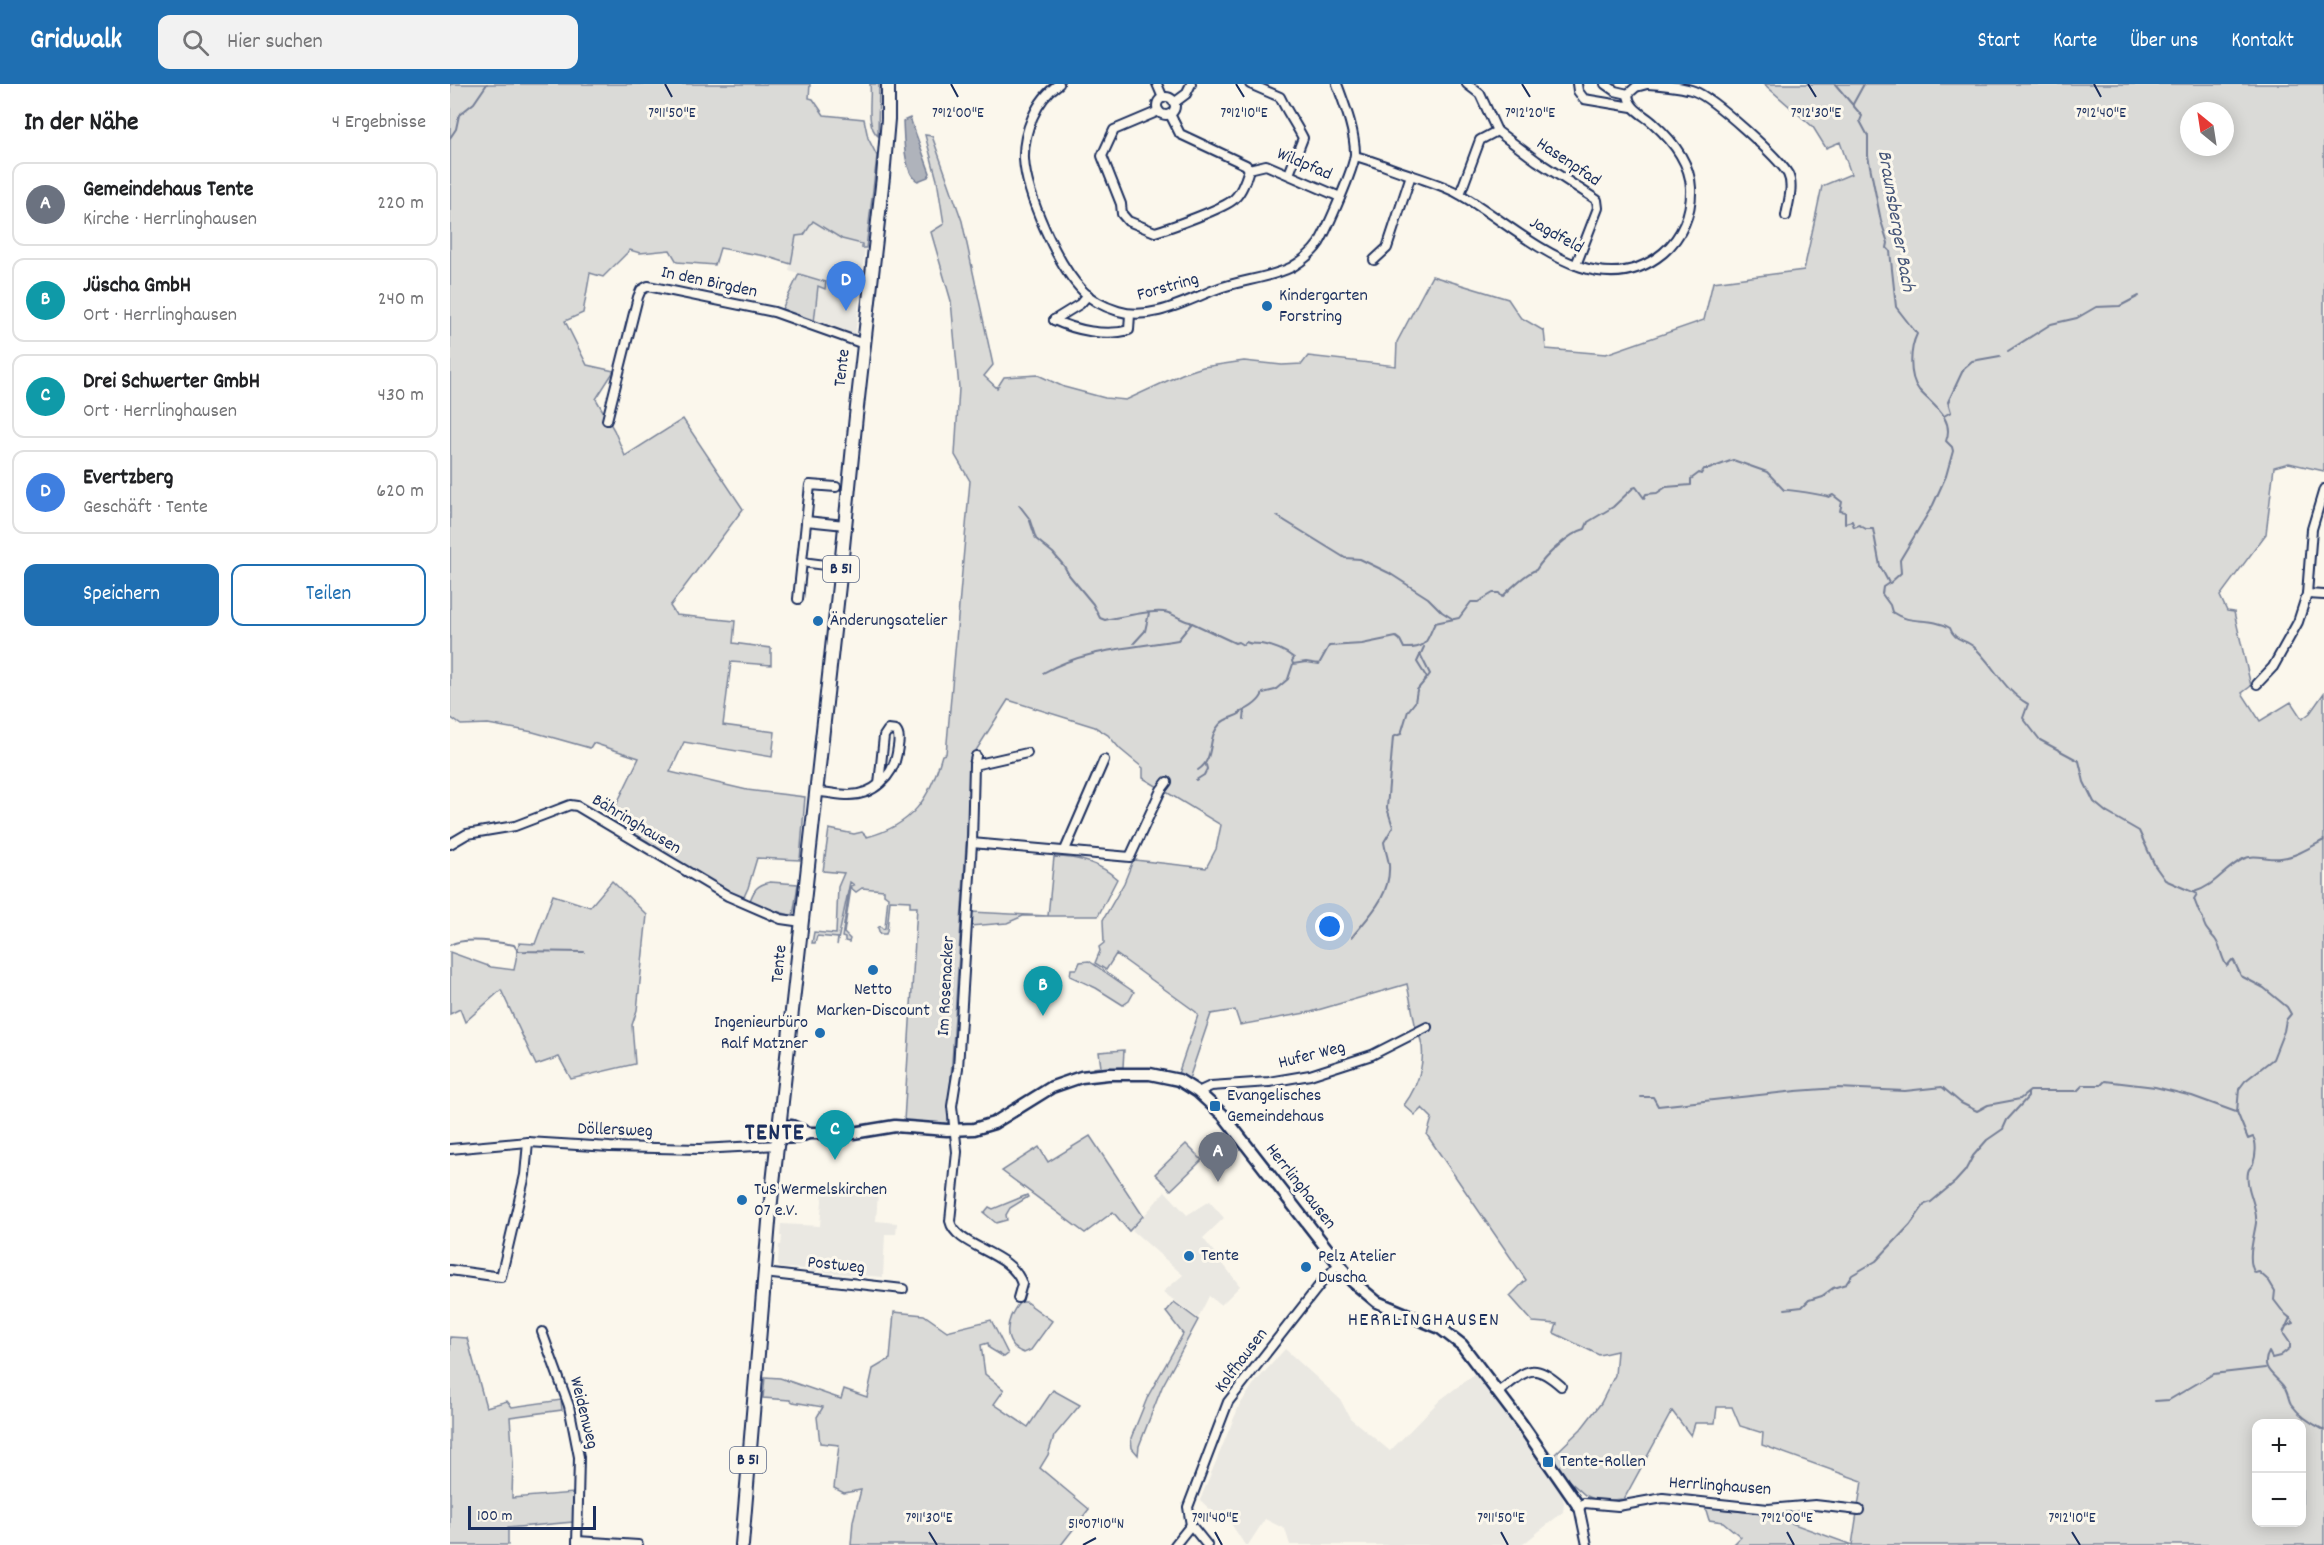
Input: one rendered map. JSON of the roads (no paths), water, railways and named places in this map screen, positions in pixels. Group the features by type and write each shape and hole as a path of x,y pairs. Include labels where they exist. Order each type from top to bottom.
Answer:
{"main road":[{"name":"Tente","path":"742,1545 764,1274 880,212 886,152 888,90"}],"street":[{"path":"1157,84 1163,98"},
{"path":"1174,103 1186,94 1191,84"},
{"path":"1250,84 1280,97 1303,138 1289,174"},
{"name":"Forstring","path":"1056,85 1032,119 1025,145 1025,165 1030,191 1065,268 1088,295 1107,308 1141,315 1173,307 1215,290 1279,273 1308,256 1318,244 1340,197 1355,156 1351,130 1337,84"},
{"name":"Hasenpfad","path":"1467,84 1479,94 1497,131 1597,201 1598,208 1576,265"},
{"name":"Jagdfeld","path":"1355,156 1460,194 1539,246 1576,265 1608,272 1622,271 1647,263 1668,249 1687,219 1691,189 1683,158 1663,132 1632,107 1584,99 1579,95 1577,84"},
{"path":"1605,84 1615,91 1628,94"},
{"path":"1628,94 1636,87 1648,84 1693,91 1709,98 1777,160 1789,176 1790,192 1786,216"},
{"path":"1628,94 1632,107"},
{"path":"1159,111 1170,114 1174,110 1174,103 1170,98 1163,98"},
{"path":"1159,111 1158,104 1163,98"},
{"path":"1159,111 1114,130 1102,156 1121,204 1122,214 1128,221 1155,232 1187,221 1234,200 1242,189 1249,169"},
{"name":"Wildpfad","path":"1170,114 1180,134 1246,165 1249,169 1266,165 1340,197"},
{"path":"1460,194 1480,141 1497,131"},
{"path":"1374,260 1387,248 1411,176"},
{"name":"In den Birgden","path":"607,420 638,297 641,290 648,286 774,312 864,344"},
{"path":"1088,295 1080,304 1054,320 1068,327 1117,333 1129,330 1130,314"},
{"path":"798,599 810,485 836,487"},
{"path":"2258,684 2265,678 2298,622 2307,594 2312,529 2324,489"},
{"path":"806,521 845,525"},
{"path":"802,562 841,567"},
{"path":"2307,594 2324,595"},
{"path":"816,792 863,794 879,784 889,775 896,762 900,738 896,731 888,730 884,736 879,784"},
{"path":"974,765 1027,753"},
{"name":"Im Rosenacker","path":"952,1130 952,1106 958,1068 976,756"},
{"path":"1065,850 1104,760"},
{"path":"972,843 1130,857 1161,790 1167,782"},
{"name":"Bähringhausen","path":"450,844 467,834 515,826 570,806 577,806 728,896 781,919 802,922"},
{"name":"Hufer Weg","path":"1198,1092 1211,1086 1269,1082 1310,1075 1372,1055 1427,1026"},
{"name":"Herrlinghausen","path":"779,1136 792,1126 808,1133 853,1133 903,1127 952,1130 977,1128 994,1123 1052,1087 1081,1077 1108,1074 1150,1074 1179,1080 1198,1092 1223,1115 1352,1281 1377,1302 1440,1328 1471,1356 1579,1507 1587,1545"},
{"path":"952,1130 957,1152 950,1215 952,1227 964,1239 992,1253 1017,1273 1022,1284 1018,1298"},
{"name":"Döllersweg","path":"450,1149 528,1142 700,1149 779,1136"},
{"path":"450,1270 501,1277 525,1175 528,1142"},
{"name":"Kolfhausen","path":"1191,1525 1187,1510 1189,1500 1228,1402 1322,1282 1339,1264"},
{"name":"Postweg","path":"764,1274 903,1289"},
{"name":"Weidenweg","path":"542,1332 569,1406 579,1457 577,1543 638,1545"},
{"path":"1498,1392 1524,1373 1533,1370 1548,1375 1561,1386"},
{"name":"Herrlinghausen","path":"1579,1507 1584,1503 1612,1506 1663,1498 1768,1509 1806,1505 1859,1510"},
{"path":"1175,1545 1191,1525 1207,1545"}],"waterway":[{"path":"450,138 456,129 459,115 474,103 487,84"},
{"name":"Braunsberger Bach","path":"1835,84 1862,116 1860,121 1868,136 1868,156 1881,221 1888,243 1887,248 1890,251 1896,307 1917,334 1912,354 1913,377 1919,390 1945,419 1948,433 1946,441 1953,451 1946,476 1933,505 1900,560 1901,573 1890,583"},
{"path":"1853,104 1864,84"},
{"path":"2008,351 2051,324 2077,318 2096,307 2120,306 2139,296"},
{"path":"1944,416 1951,412 1948,402 1964,368 1972,361 2000,356"},
{"name":"Braunsberger Bach","path":"1239,713 1250,707 1263,693 1275,690 1288,679 1293,664 1306,662 1319,664 1329,646 1362,644 1396,637 1404,648 1422,645 1428,639 1435,623 1459,618 1471,602 1478,602 1493,593 1499,593 1502,597 1536,570 1558,546 1572,535 1585,529 1588,522 1613,507 1633,488 1636,487 1644,498 1646,494 1657,493 1666,487 1691,485 1691,479 1701,474 1704,469 1733,460 1767,472 1784,490 1829,497 1833,495 1842,502 1840,511 1845,512 1845,523 1852,521 1854,527 1859,525 1866,529 1873,529 1880,566 1889,583 1883,587 1882,594 1892,612 1907,619 1942,624 1950,628 1954,635 1971,644 1981,654 2012,692 2028,704 2023,718 2040,740 2079,761 2084,782 2094,802 2106,812 2139,831 2155,866 2165,880 2197,894 2194,899 2199,912 2204,924 2217,942 2227,966 2232,960 2234,961 2241,976 2264,988 2287,1007 2291,1014 2286,1020 2273,1059 2245,1081 2239,1089 2237,1112 2248,1139 2253,1137 2256,1146 2254,1161 2248,1170 2248,1185 2256,1216 2252,1242 2252,1268 2255,1273 2259,1272 2269,1281 2275,1291 2274,1300 2290,1318"},
{"path":"1019,505 1029,518 1036,539 1064,566 1093,604 1100,618 1105,620 1143,613 1168,613 1235,643 1243,645 1246,642 1279,649 1294,658 1293,664"},
{"path":"1277,516 1345,558 1360,559 1389,573 1428,598 1453,619"},
{"path":"1134,643 1145,631 1149,613"},
{"path":"1043,673 1092,654 1178,640 1192,623"},
{"path":"1352,937 1378,904 1387,886 1389,865 1384,842 1393,827 1387,808 1393,737 1401,734 1408,711 1415,702 1417,690 1427,678 1417,662 1424,647"},
{"path":"1420,654 1430,674 1427,678"},
{"path":"1244,719 1245,710"},
{"path":"1198,770 1207,760 1213,735 1220,724 1241,713"},
{"path":"1196,780 1204,775 1206,765"},
{"path":"2194,892 2214,882 2243,859 2292,856 2324,840"},
{"path":"450,945 464,941 481,941 514,945 518,951 584,952"},
{"path":"1641,1097 1653,1097 1658,1106 1838,1088 1905,1091 1942,1087 1961,1103 1977,1111 1988,1105 2020,1099 2030,1091 2077,1091 2083,1085 2101,1085 2105,1081 2155,1087 2192,1096 2236,1112"},
{"path":"1785,1309 1802,1307 1809,1300 1846,1284 1852,1275 1876,1261 1910,1225 1925,1204 1931,1202 1965,1171 1973,1156 1987,1140 2003,1129 2007,1120 2028,1097 2028,1093"},
{"name":"Braunsberger Bach","path":"2290,1318 2283,1333 2290,1343 2290,1348 2280,1356 2272,1358 2269,1352 2266,1358 2267,1367 2285,1389 2294,1408 2324,1430"},
{"path":"2286,1326 2294,1323 2290,1318"},
{"path":"2155,1401 2169,1400 2213,1374 2265,1368"}],"place":[{"name":"Kindergarten Forstring","path":"1267,306"},
{"name":"Evertzberg","path":"846,311"},
{"name":"Änderungsatelier","path":"818,621"},
{"name":"Netto Marken-Discount","path":"873,970"},
{"name":"Jüscha GmbH","path":"1043,1016"},
{"name":"Ingenieurbüro Ralf Matzner","path":"820,1033"},
{"name":"Evangelisches Gemeindehaus","path":"1215,1106"},
{"name":"Drei Schwerter GmbH","path":"835,1160"},
{"name":"Gemeindehaus Tente","path":"1218,1182"},
{"name":"TuS Wermelskirchen 07 e.V.","path":"742,1200"},
{"name":"Tente","path":"1189,1256"},
{"name":"Pelz Atelier Duscha","path":"1306,1267"},
{"name":"Tente-Rollen","path":"1548,1462"}],"district":[{"name":"TENTE","path":"775,1134"},
{"name":"HERRLINGHAUSEN","path":"1424,1321"}]}
